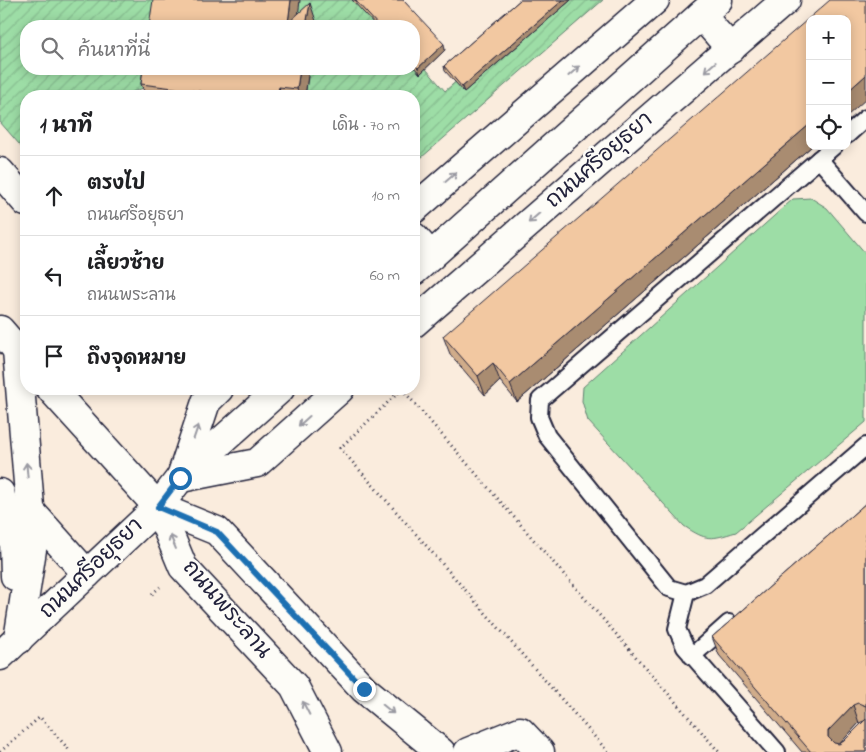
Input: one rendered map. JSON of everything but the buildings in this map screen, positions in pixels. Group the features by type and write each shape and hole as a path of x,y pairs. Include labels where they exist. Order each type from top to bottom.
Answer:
{"main road":[{"path":"420,204 655,0"},
{"name":"ถนนศรีอยุธยา","path":"420,318 786,0"},
{"path":"709,7 731,48"},
{"name":"ถนนศรีอยุธยา","path":"420,253 709,7"},
{"path":"9,648 33,544 14,347"},
{"path":"57,395 158,507"},
{"name":"ถนนศรีอยุธยา","path":"180,478 205,395"},
{"path":"207,395 231,432 257,463"},
{"name":"ถนนศรีอยุธยา","path":"9,648 158,507 180,478 273,395"},
{"path":"180,478 257,463 333,395"},
{"path":"0,478 87,574"},
{"path":"0,493 14,543 9,648"},
{"name":"ถนนพระลาน","path":"158,507 184,567 294,686 328,752"},
{"name":"ถนนพระลาน","path":"158,507 217,532 364,689 442,752"},
{"path":"468,752 520,731 540,752"}],"lane":[{"path":"851,131 866,118"},
{"path":"829,150 540,400 539,417 547,436 669,588 686,592 705,585 866,446"},
{"path":"819,159 866,212"},
{"path":"686,592 677,628 684,647 778,752"},
{"path":"692,656 743,611"}],"path":[{"path":"396,395 340,448 608,752"},
{"path":"407,395 719,752"},
{"path":"0,752 40,717 71,752"}],"green space":[{"path":"0,0 365,0 383,20 20,20 20,75 420,75 420,62 445,91 551,0 603,0 420,159 420,90 208,90 163,80 138,90 20,90 20,145 0,122"},
{"path":"811,198 827,208 866,254 866,422 736,532 714,538 704,537 684,526 588,421 582,401 583,387 793,199"}],"route":[{"path":"180,478 158,507 217,532 364,689"}]}
